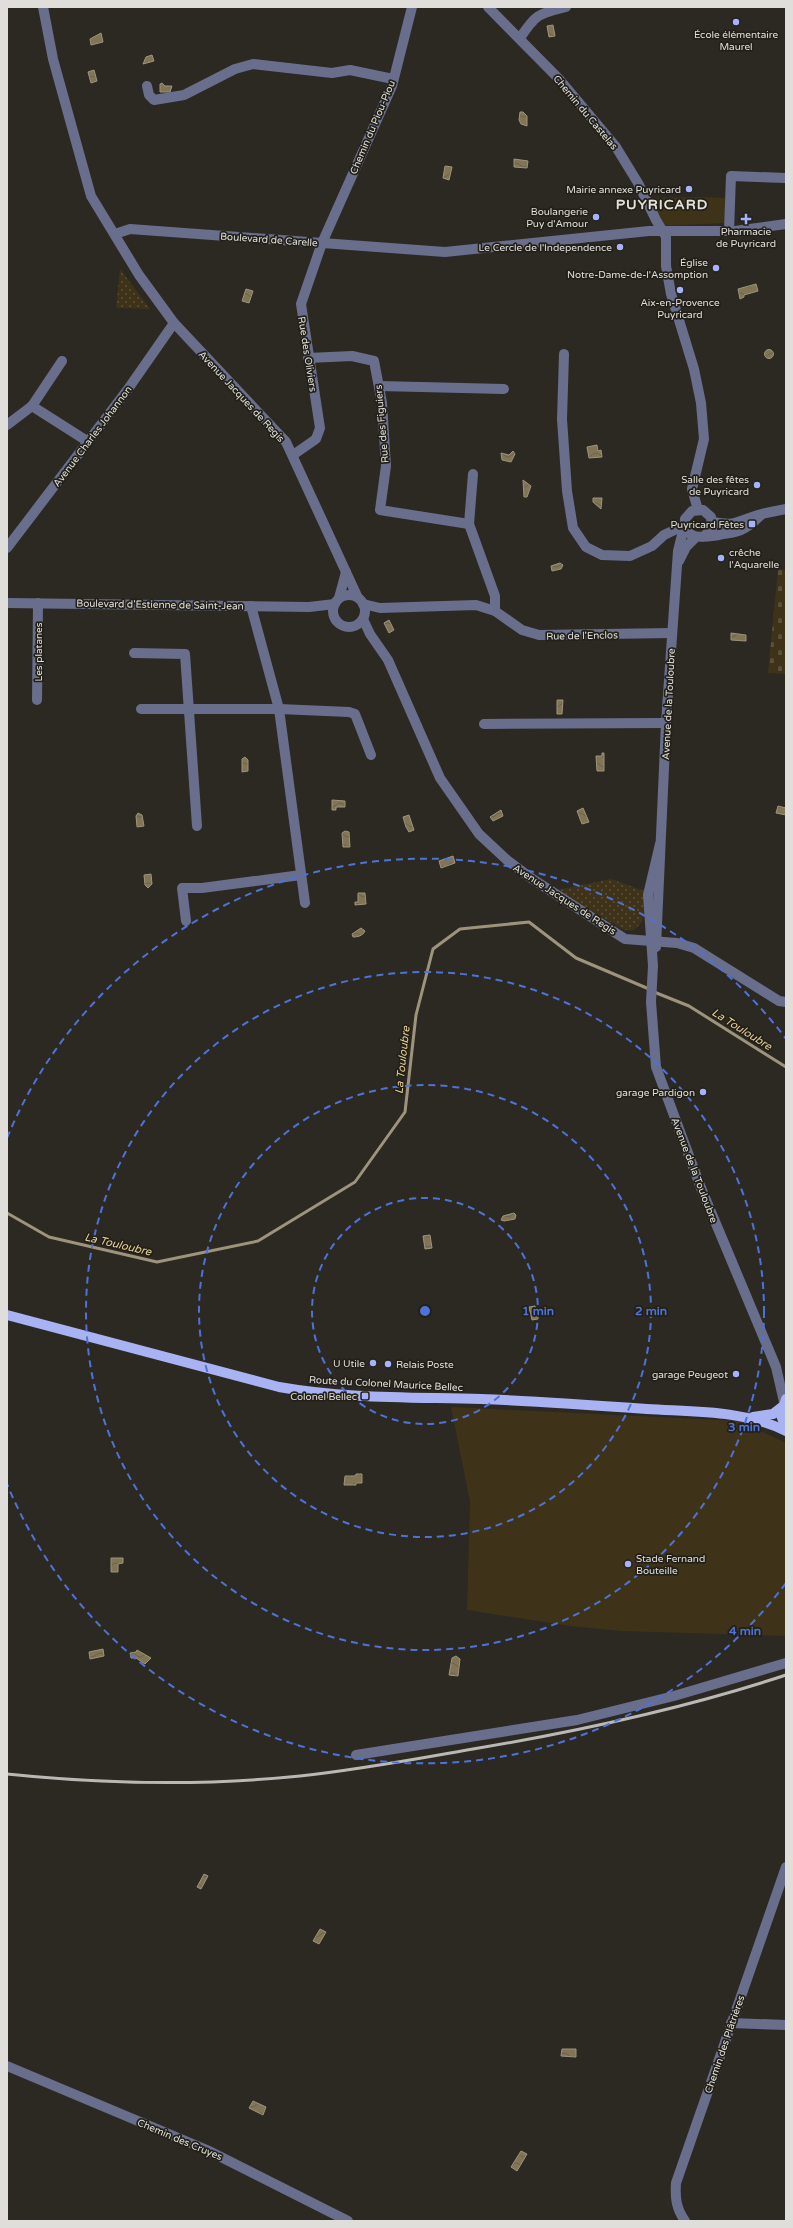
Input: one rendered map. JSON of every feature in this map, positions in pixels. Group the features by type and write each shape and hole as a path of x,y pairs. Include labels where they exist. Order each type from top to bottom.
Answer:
{"main road":[{"name":"Route du Colonel Maurice Bellec","path":"7,1315 279,1387 304,1391 378,1397 581,1404 701,1412 749,1418 786,1430"},
{"name":"Route du Colonel Maurice Bellec","path":"749,1418 773,1414 784,1403"},
{"path":"784,1403 781,1415 786,1430"}],"street":[{"path":"44,7 53,59 91,196 115,234"},
{"name":"Chemin du Piou-Piou","path":"322,243 394,79 412,7"},
{"name":"Chemin du Castelas","path":"488,7 520,38 559,80 616,147 638,183 662,232"},
{"path":"520,38 533,19 541,13 566,7"},
{"path":"147,86 149,96 154,100 176,98 204,86 235,68 253,64 332,73 350,70 394,79"},
{"path":"729,231 731,176 786,178"},
{"name":"Boulevard de Carelle","path":"115,234 130,229 445,252 649,231 729,231 786,224"},
{"path":"662,232 666,237 666,266 672,294 694,369 701,403 704,439 692,489 698,510"},
{"name":"Avenue Jacques de Regis","path":"115,234 139,276 174,323 286,442 360,601"},
{"name":"Rue des Oliviers","path":"293,455 316,439 320,428 308,358 301,304 322,243"},
{"name":"Avenue Charles Johannon","path":"7,548 128,389 174,323"},
{"path":"564,354 562,419 567,491 572,528 586,547 602,555 630,556 652,546 664,535 685,527"},
{"name":"Rue des Figuiers","path":"308,358 352,356 374,361 382,403 386,466 380,510 469,524"},
{"path":"7,425 32,406 62,361"},
{"path":"379,386 504,390"},
{"path":"32,406 87,441"},
{"path":"473,474 469,524 495,596 495,611"},
{"path":"713,522 726,524 739,523 761,515 786,509"},
{"path":"685,527 688,515 698,510 708,513 713,522 709,534 699,537"},
{"path":"685,527 699,537 740,531 752,524 761,515"},
{"name":"Avenue de la Touloubre","path":"685,527 680,540 677,564 666,723 652,978 651,1002 656,1067 701,1188 776,1367 784,1403"},
{"name":"Avenue de la Touloubre","path":"677,564 686,547 699,537"},
{"path":"337,601 349,595 360,601 361,620 345,626 340,624 334,616 337,601 346,572"},
{"name":"Boulevard d'Estienne de Saint-Jean","path":"7,603 313,607 337,601"},
{"name":"Rue de l'Enclos","path":"360,601 380,608 476,605 495,611 522,630 539,636 672,633"},
{"name":"Les platanes","path":"37,700 38,603"},
{"path":"250,606 280,709 305,903"},
{"name":"Boulevard d'Estienne de Saint-Jean","path":"313,607 334,616"},
{"name":"Rue de l'Enclos","path":"361,620 380,608"},
{"name":"Avenue Jacques de Regis","path":"361,620 388,660 440,778 479,834 507,860 531,878 625,939 677,943 694,948 779,1001 786,1002"},
{"path":"134,653 185,654 197,826"},
{"path":"141,709 280,709 355,714 371,755"},
{"path":"484,724 666,723"},
{"path":"186,921 182,888 202,888 301,875"},
{"path":"776,1367 786,1376"},
{"path":"356,1756 577,1720 674,1696 786,1663"},
{"name":"Chemin des Plâtrières","path":"685,2221 678,2211 675,2196 676,2183 786,1867"},
{"path":"732,2023 786,2025"},
{"name":"Chemin des Cruyes","path":"7,2066 207,2150 348,2221"}],"green space":[{"path":"651,198 725,198 725,223 659,226"},
{"path":"120,269 150,309 116,308"},
{"path":"778,569 786,570 786,674 768,673"},
{"path":"611,879 644,891 643,919 637,927 631,931 622,929 558,890"},
{"name":"Stade Fernand Bouteille","path":"451,1407 740,1421 786,1443 786,1636 622,1631 570,1626 467,1610 470,1502"}],"water":[{"path":"553,25 555,36 549,37 547,26"},
{"path":"101,33 103,42 91,45 90,39"},
{"path":"152,55 154,61 143,64 146,57"},
{"path":"94,70 97,81 91,83 88,72"},
{"path":"162,83 165,86 172,86 170,92 160,92 160,84"},
{"path":"520,112 523,112 527,116 527,126 521,124 519,120"},
{"path":"514,159 528,161 527,168 514,167"},
{"path":"445,166 452,167 449,180 443,178"},
{"path":"756,284 758,291 744,295 744,297 740,299 738,289"},
{"path":"246,289 253,291 249,303 242,301"},
{"path":"769,349 774,354 769,359 764,354"},
{"path":"597,445 598,451 601,450 602,457 589,458 587,447"},
{"path":"513,451 515,454 511,462 502,460 501,453 509,455"},
{"path":"523,480 531,486 527,497 524,497"},
{"path":"593,498 602,498 601,509 593,502"},
{"path":"560,563 563,565 561,569 552,571 551,566"},
{"path":"389,620 394,630 389,633 384,623"},
{"path":"731,633 746,635 746,641 731,640"},
{"path":"557,700 563,700 562,714 557,714"},
{"path":"602,753 604,753 604,771 597,771 596,756 602,756"},
{"path":"245,757 248,760 248,771 242,772 242,759"},
{"path":"332,800 345,801 345,807 336,807 336,810 332,810"},
{"path":"778,806 786,808 786,815 776,813"},
{"path":"583,808 589,822 582,824 577,811"},
{"path":"501,810 503,816 493,821 490,817"},
{"path":"138,813 142,815 144,826 137,827 136,816"},
{"path":"409,815 414,830 409,832 403,817"},
{"path":"345,831 349,832 350,847 343,847 342,833"},
{"path":"453,856 455,863 441,868 439,861"},
{"path":"151,874 152,884 148,888 145,885 144,875"},
{"path":"358,893 365,893 366,904 355,905 355,902 358,902"},
{"path":"361,928 365,931 364,933 360,936 353,937 352,934"},
{"path":"514,1213 516,1215 515,1219 504,1221 501,1220 503,1216"},
{"path":"430,1235 432,1248 425,1249 423,1236"},
{"path":"535,1306 538,1319 532,1320 529,1307"},
{"path":"356,1474 362,1474 362,1483 356,1483 356,1485 344,1485 345,1476 355,1476"},
{"path":"111,1558 123,1558 123,1563 118,1564 118,1572 111,1572"},
{"path":"103,1649 104,1656 90,1659 89,1652"},
{"path":"137,1650 151,1658 145,1664 136,1658 131,1658 130,1653 136,1652"},
{"path":"456,1656 460,1659 458,1676 449,1675 452,1658"},
{"path":"204,1874 208,1876 201,1889 197,1887"},
{"path":"320,1929 326,1932 319,1944 313,1941"},
{"path":"562,2049 576,2049 576,2057 561,2056"},
{"path":"253,2101 266,2107 263,2115 249,2108"},
{"path":"521,2151 527,2154 517,2171 511,2167"}],"waterway":[{"name":"La Touloubre","path":"7,1213 49,1237 157,1262 258,1241 355,1182 405,1112 416,1015 433,949 460,929 529,922 576,958 649,989"},
{"name":"La Touloubre","path":"654,992 689,1006 786,1067"}],"railway":[{"path":"7,1774 117,1782 227,1781 322,1774 513,1742 592,1727 670,1709 786,1675"}],"place":[{"name":"École élémentaire Maurel","path":"736,22"},
{"name":"Mairie annexe Puyricard","path":"689,189"},
{"name":"Boulangerie Puy d'Amour","path":"596,217"},
{"name":"Pharmacie de Puyricard","path":"746,219"},
{"name":"Le Cercle de l'Independence","path":"620,247"},
{"name":"Église Notre-Dame-de-l'Assomption","path":"716,268"},
{"name":"Aix-en-Provence Puyricard","path":"680,290"},
{"name":"Salle des fêtes de Puyricard","path":"757,485"},
{"name":"Puyricard Fêtes","path":"752,524"},
{"name":"crêche l'Aquarelle","path":"721,558"},
{"name":"garage Pardigon","path":"703,1092"},
{"name":"U Utile","path":"373,1363"},
{"name":"Relais Poste","path":"388,1364"},
{"name":"garage Peugeot","path":"736,1374"},
{"name":"Colonel Bellec","path":"365,1396"},
{"name":"Stade Fernand Bouteille","path":"628,1564"}],"district":[{"name":"PUYRICARD","path":"662,204"}]}
